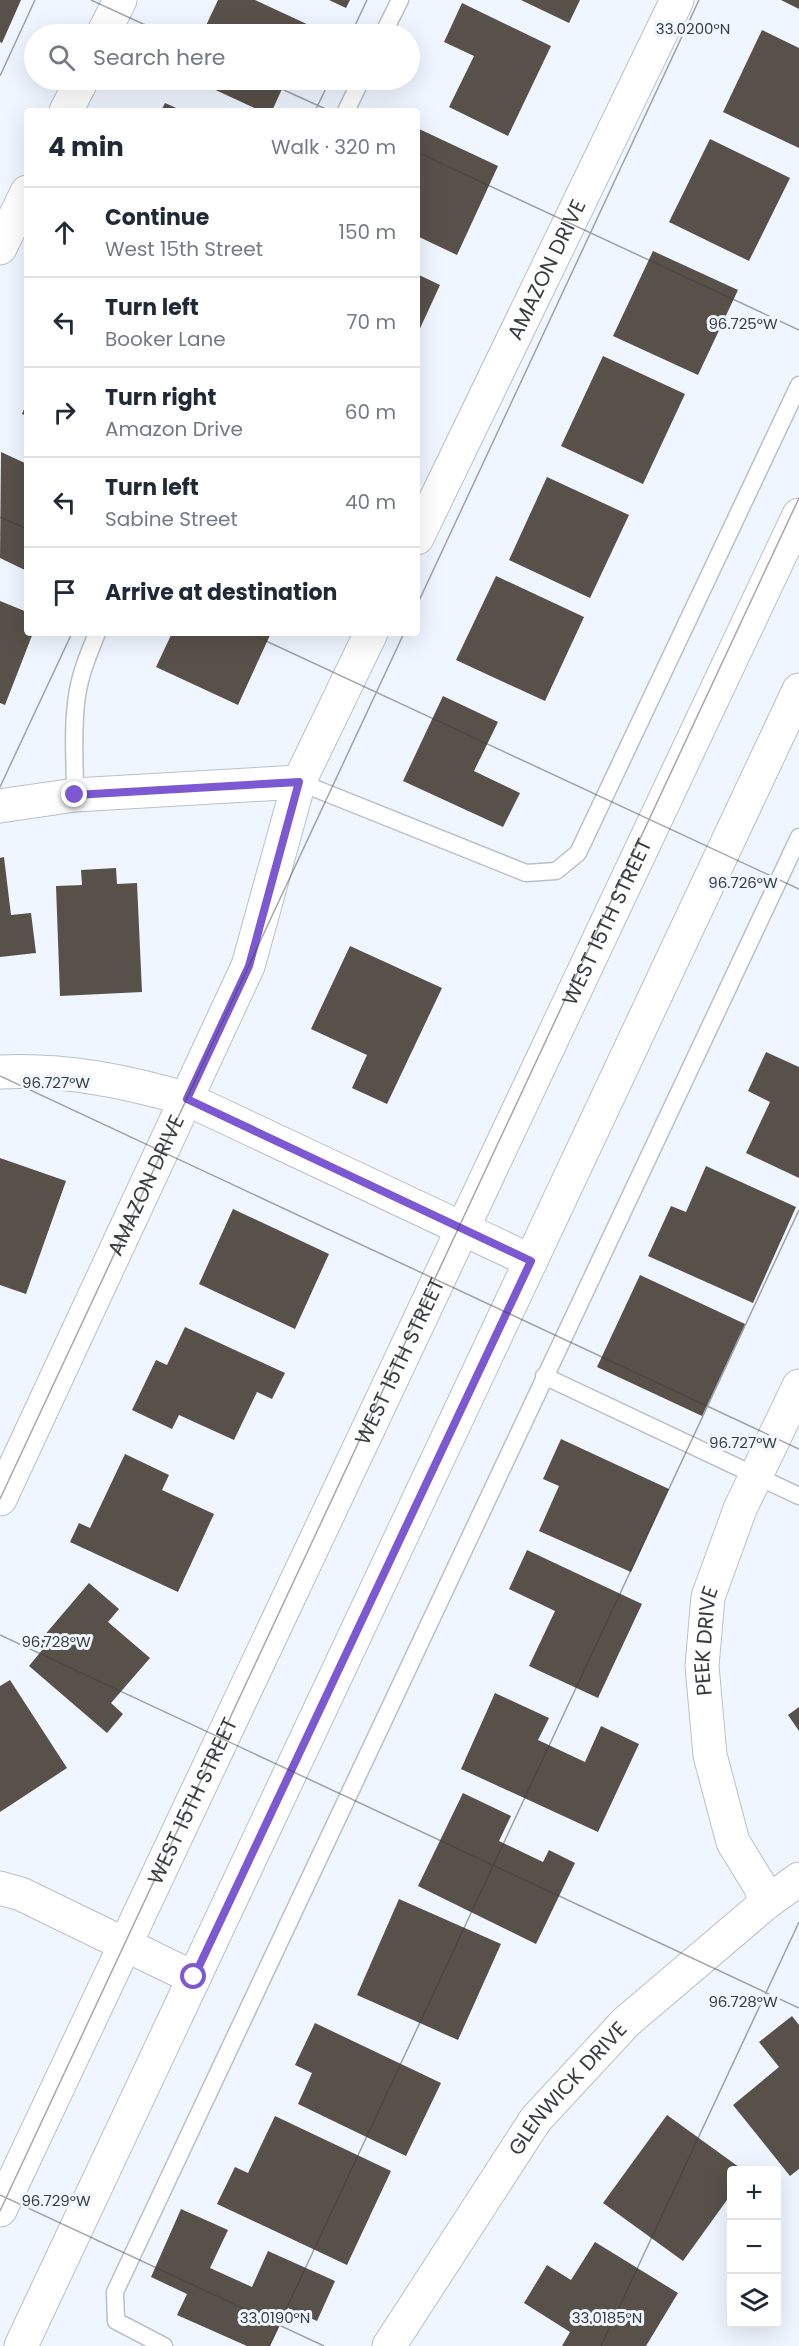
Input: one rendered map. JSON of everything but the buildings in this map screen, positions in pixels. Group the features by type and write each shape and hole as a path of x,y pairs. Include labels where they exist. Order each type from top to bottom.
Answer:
{"street":[{"path":"109,24 120,0"},
{"name":"AMAZON DRIVE","path":"420,532 677,0"},
{"path":"68,108 77,90"},
{"path":"0,248 24,198"},
{"name":"WEST 15TH STREET","path":"0,2210 799,515"},
{"name":"AMAZON DRIVE","path":"0,1499 249,966 299,782 370,636"},
{"path":"21,2346 799,690"},
{"path":"0,806 75,795 299,782"},
{"path":"0,1072 63,1073 100,1077 187,1099 531,1261"},
{"name":"PEEK DRIVE","path":"766,1903 760,1886 732,1842 710,1755 702,1666 708,1597 740,1509 799,1386"},
{"name":"GLENWICK DRIVE","path":"389,2346 536,2119 626,2022 766,1903 799,1879"},
{"path":"0,1888 21,1894 194,1977"}],"lane":[{"path":"388,24 400,0"},
{"path":"347,108 356,90"},
{"path":"299,782 526,873 556,871 578,853 799,385"},
{"path":"75,795 74,716 77,694 96,636"},
{"path":"164,2346 116,2321 115,2292 799,837"},
{"path":"544,1376 799,1496"}],"route":[{"path":"75,795 299,782 249,966 187,1099 531,1261 194,1977"}]}
